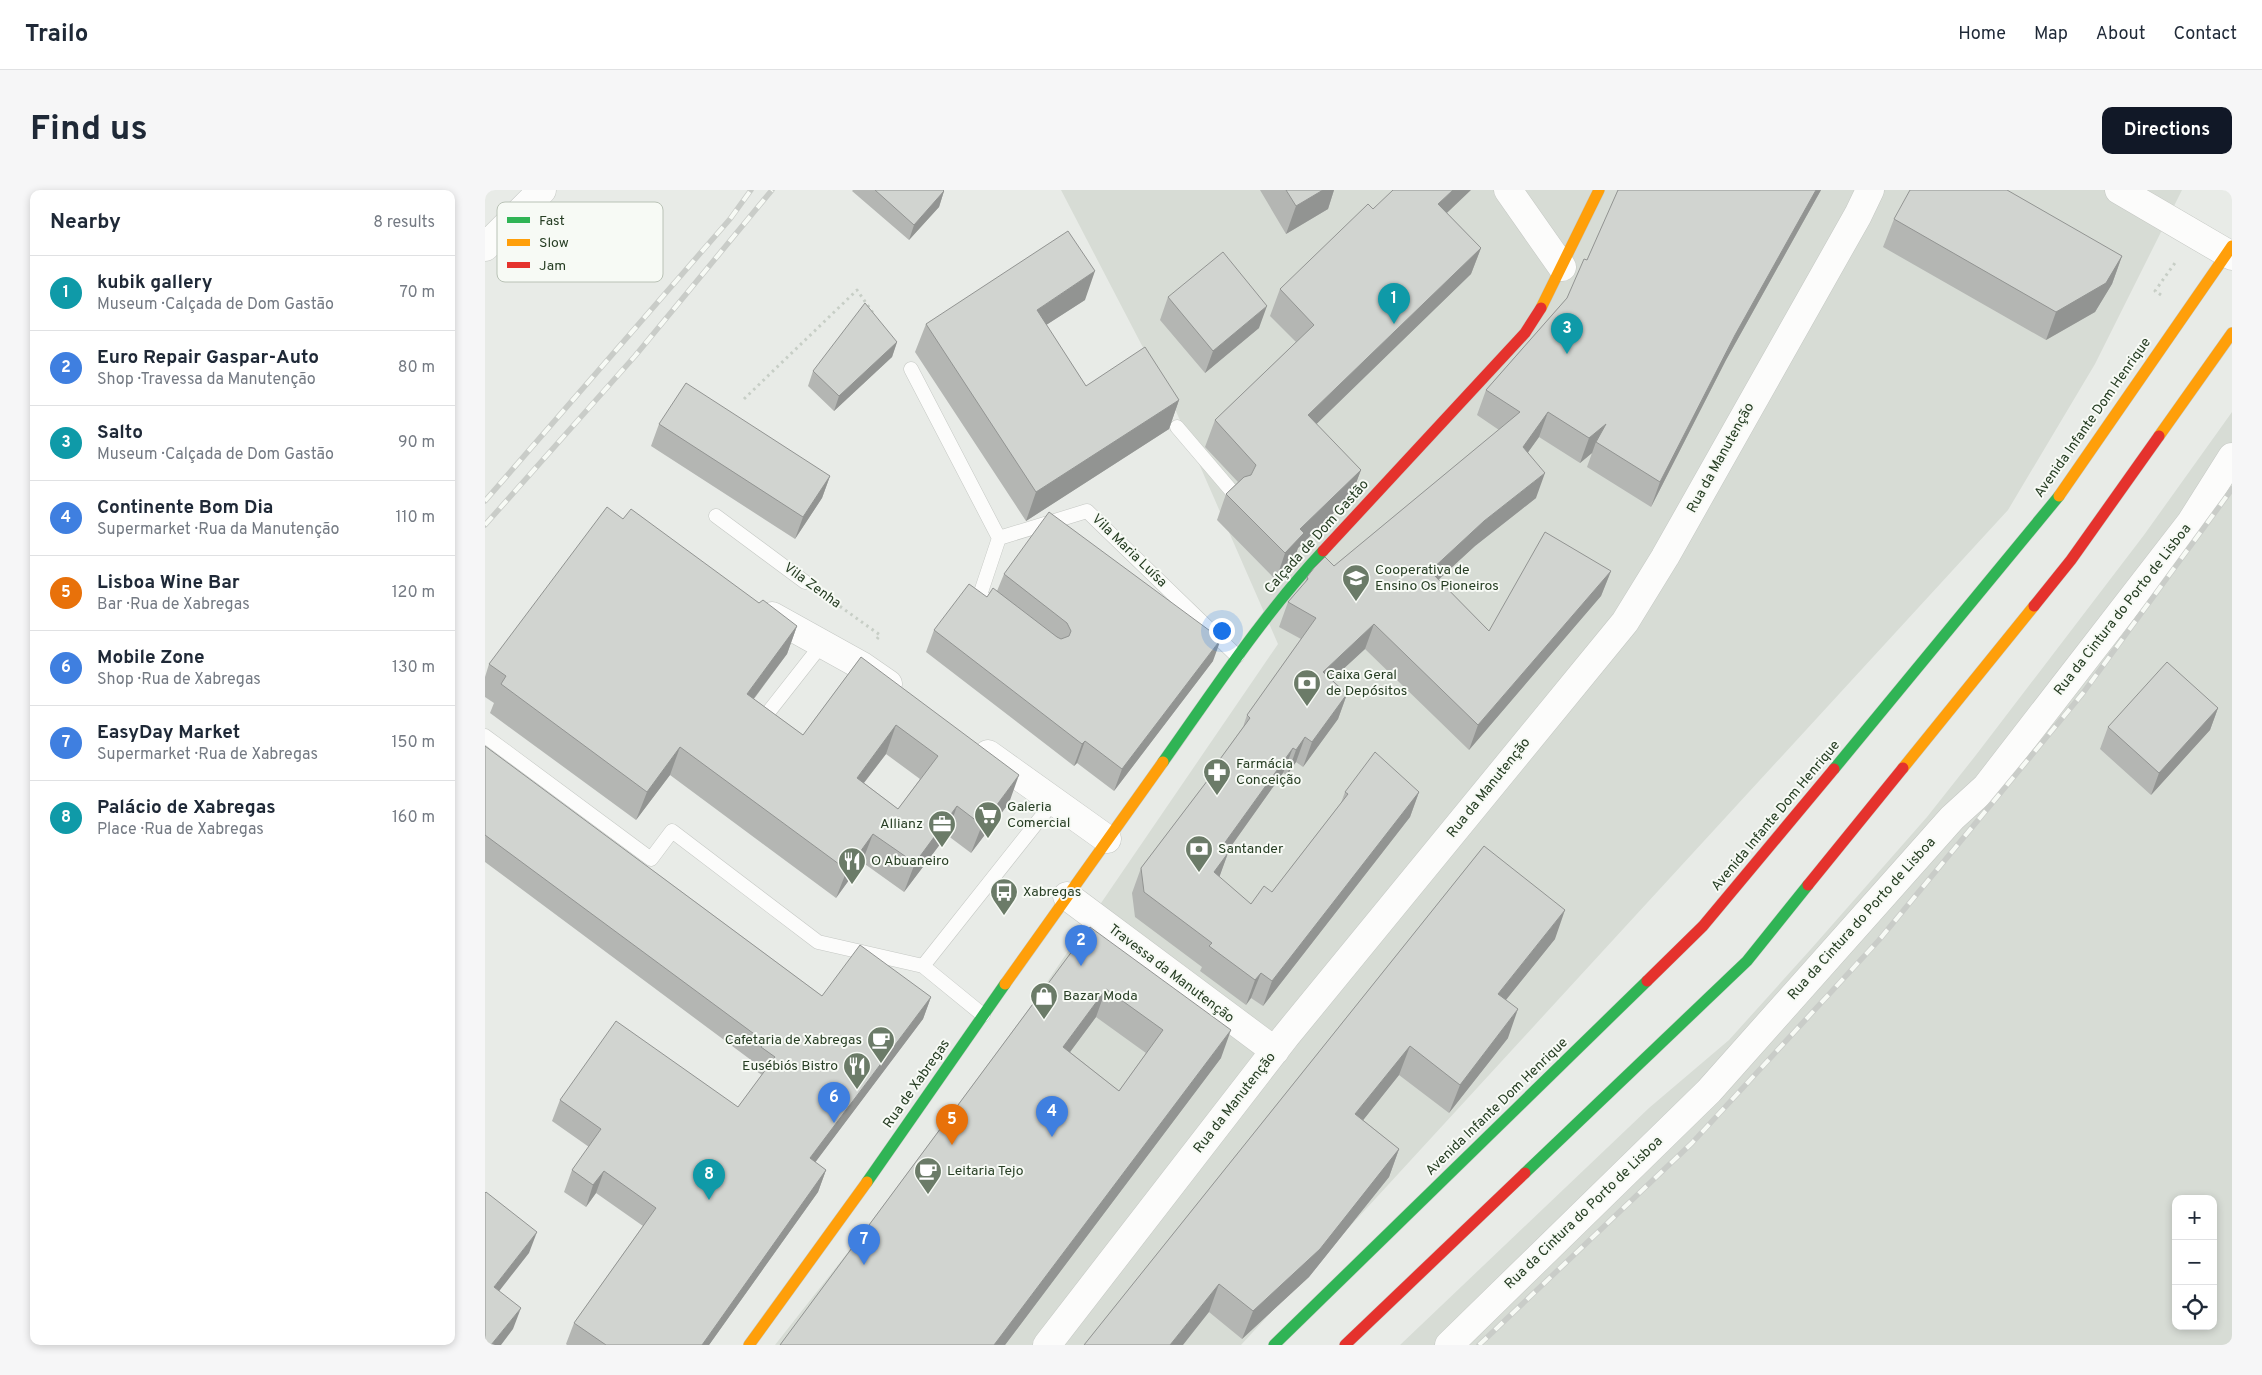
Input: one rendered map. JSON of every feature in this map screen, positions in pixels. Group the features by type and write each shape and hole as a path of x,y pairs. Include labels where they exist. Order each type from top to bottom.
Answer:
{"main road":[{"name":"Calçada de Dom Gastão","path":"1107,839 1237,656 1293,583 1525,333 1545,302 1599,190"},
{"name":"Avenida Infante Dom Henrique","path":"1275,1345 1703,926 1992,580 2065,488 2230,252"},
{"path":"1345,1345 1747,961 2071,560 2232,333"},
{"name":"Rua de Xabregas","path":"749,1345 839,1221 1107,839"}],"street":[{"path":"529,202 541,190"},
{"path":"1508,190 1562,267"},
{"name":"Rua da Manutenção","path":"1047,1345 1275,1051 1630,614 1665,557 1858,215 1870,190"},
{"path":"2119,190 2230,252"},
{"path":"485,247 497,235"},
{"name":"Rua da Cintura do Porto de Lisboa","path":"1449,1345 1709,1091 1951,818 1986,787 2191,522 2232,457"},
{"path":"772,616 862,666 910,699"},
{"path":"966,739 1107,839"},
{"name":"Travessa da Manutenção","path":"1067,896 1275,1051"}],"lane":[{"path":"911,369 999,538 981,595 1003,612"},
{"path":"1177,427 1235,495"},
{"name":"Vila Maria Luísa","path":"999,538 1087,511 1237,656"},
{"name":"Vila Zenha","path":"716,516 805,582"},
{"path":"767,714 822,644"},
{"path":"485,736 651,859 672,831 818,942 923,966 983,1015"},
{"path":"923,966 1055,801"}],"path":[{"path":"744,399 857,290 879,322"},
{"name":"Vila Zenha","path":"805,582 880,635 862,666"}],"shaded area":[{"path":"1061,190 2182,190 2095,364 2008,510 1241,1345 775,1345 959,1111 1278,644 1175,409"},
{"path":"2232,412 2232,1345 1400,1345 1649,1108 1729,1040 1927,817 2144,535"}],"building":[{"path":"875,190 943,190 944,191 914,225"},
{"path":"1286,190 1323,190 1296,206"},
{"path":"1393,190 1453,190 1438,204 1481,248 1308,415 1361,470 1300,529 1304,533 1285,553 1226,494 1244,477 1251,475 1256,465 1215,420 1314,325 1280,289 1368,204 1373,209"},
{"path":"1618,190 1816,190 1735,335 1660,482 1596,442 1606,424 1589,438 1548,412 1523,447 1545,473 1484,521 1430,571 1489,631 1545,532 1611,571 1478,725 1374,624 1323,672 1347,694 1312,742 1305,737 1296,750 1293,748 1221,848 1228,853 1214,872 1251,904 1264,886 1272,892 1348,794 1345,792 1375,752 1419,792 1272,981 1261,973 1255,980 1209,946 1212,943 1144,892 1141,868 1217,768 1215,766 1250,718 1247,715 1316,618 1288,602 1308,579 1307,577 1314,568 1325,557 1334,566 1520,412 1486,390 1567,298 1584,259 1587,260"},
{"path":"1910,190 2007,190 2122,256 2106,283 2056,312 1894,219"},
{"path":"1068,231 1095,271 1037,310 1086,386 1145,347 1179,400 1036,492 926,324"},
{"path":"1223,252 1267,306 1213,351 1168,297"},
{"path":"865,303 897,342 839,396 813,371"},
{"path":"686,383 830,476 803,517 659,424"},
{"path":"607,507 623,519 631,509 759,603 763,600 797,626 747,694 803,735 861,657 1019,775 982,825 957,806 915,863 873,834 847,870 680,747 647,792 501,684 506,676 489,664","holes":["896,725 938,756 898,809 857,778"]},
{"path":"1049,512 1221,639 1122,769 1085,741 1082,744 934,630 969,584 987,597 993,588 1057,637 1061,639 1069,636 1071,631 1067,623 1004,574"},
{"path":"2167,662 2218,708 2159,773 2108,727"},
{"path":"485,746 822,996 860,945 931,997 810,1158 826,1170 702,1345 606,1345 574,1323 656,1208 604,1171 593,1185 572,1170 601,1129 560,1100 616,1021 738,1107 775,1057 761,1047 765,1042 485,835"},
{"path":"1484,846 1565,910 1498,994 1518,1009 1460,1085 1410,1046 1355,1114 1399,1149 1320,1249 1253,1311 1219,1284 1170,1345 1084,1345"},
{"path":"1090,927 1231,1030 994,1345 780,1345","holes":["1106,989 1163,1030 1119,1091 1063,1047"]},
{"path":"486,1192 537,1232 494,1287 521,1308 491,1345 485,1345"}],"railway":[{"path":"485,501 730,219 751,190"},
{"path":"485,525 635,356 772,190"},
{"path":"1479,1345 1692,1143 1879,940 2083,693 2232,489"}],"traffic: fast":[{"path":"1834,769 2059,496"},
{"path":"1163,762 1259,627 1323,551"},
{"path":"1525,1173 1747,961 1808,885"},
{"path":"1274,1345 1647,981"},
{"path":"867,1182 1005,984"}],"traffic: slow":[{"path":"1541,308 1599,190"},
{"path":"2059,496 2232,246"},
{"path":"2159,436 2232,333"},
{"path":"1903,768 2034,606"},
{"path":"1005,984 1163,762"},
{"path":"749,1345 867,1182"}],"traffic: jam":[{"path":"1323,551 1525,333 1541,308"},
{"path":"2034,606 2071,560 2159,436"},
{"path":"1808,885 1903,768"},
{"path":"1647,981 1703,926 1834,769"},
{"path":"1345,1345 1525,1173"}],"place":[{"name":"kubik gallery","path":"1394,324"},
{"name":"Salto","path":"1567,354"},
{"name":"Cooperativa de Ensino Os Pioneiros","path":"1356,602"},
{"name":"Caixa Geral de Depósitos","path":"1307,707"},
{"name":"Farmácia Conceição","path":"1217,796"},
{"name":"Galeria Comercial","path":"988,839"},
{"name":"Allianz","path":"942,848"},
{"name":"Santander","path":"1199,873"},
{"name":"O Abuaneiro","path":"852,885"},
{"name":"Xabregas","path":"1004,916"},
{"name":"Euro Repair Gaspar-Auto","path":"1081,966"},
{"name":"Bazar Moda","path":"1044,1020"},
{"name":"Cafetaria de Xabregas","path":"881,1064"},
{"name":"Eusébio´s Bistro","path":"857,1090"},
{"name":"Mobile Zone","path":"834,1123"},
{"name":"Continente Bom Dia","path":"1052,1137"},
{"name":"Lisboa Wine Bar","path":"952,1145"},
{"name":"Leitaria Tejo","path":"928,1195"},
{"name":"Palácio de Xabregas","path":"709,1200"},
{"name":"EasyDay Market","path":"864,1265"}]}
